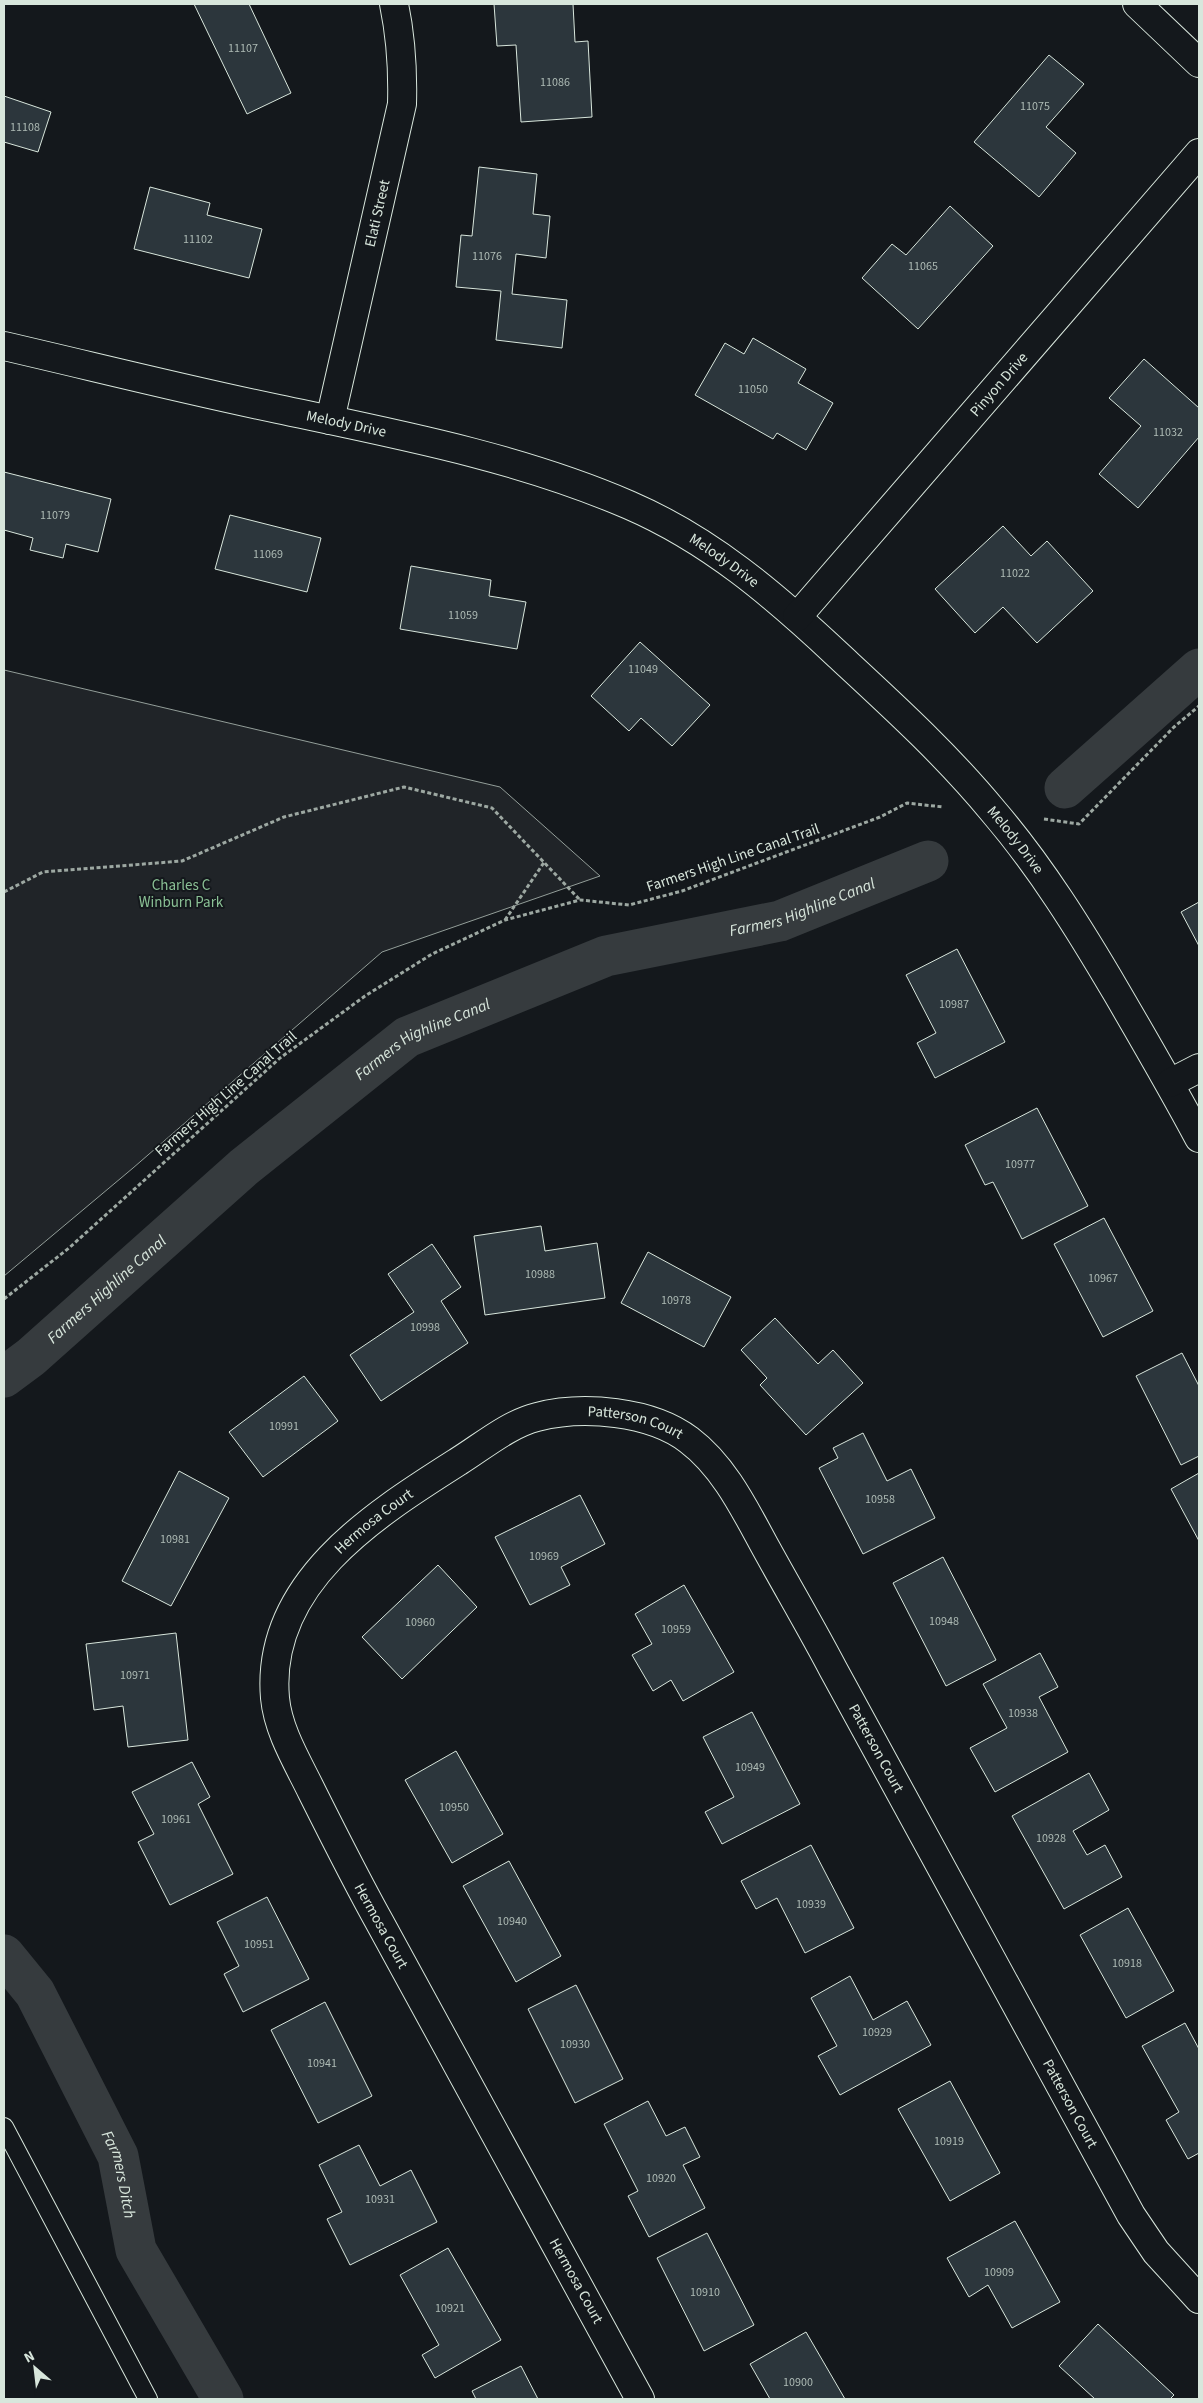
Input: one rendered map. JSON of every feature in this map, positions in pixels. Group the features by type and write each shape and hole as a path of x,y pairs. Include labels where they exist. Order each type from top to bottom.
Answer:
{"street":[{"name":"Elati Street","path":"330,420 402,104 403,62 400,30 394,4"},
{"path":"1137,4 1199,63"},
{"name":"Pinyon Drive","path":"797,617 1199,153"},
{"name":"Melody Drive","path":"4,346 452,447 564,480 628,505 675,527 716,552 797,617 912,723 996,813 1077,925 1170,1083 1199,1138"},
{"path":"1170,1083 1199,1068"},
{"name":"Patterson Court","path":"433,1478 521,1424 536,1417 588,1410 652,1421 673,1430 691,1441 722,1474 816,1636 1131,2215 1156,2252 1199,2299"},
{"name":"Hermosa Court","path":"433,1478 355,1533 330,1556 301,1592 290,1611 277,1652 274,1677 275,1703 295,1758 357,1882 640,2399"}],"lane":[{"path":"4,2127 148,2399"}],"path":[{"path":"1079,824 1174,727 1199,706"},
{"path":"4,892 43,872 182,861 284,817 404,787 492,808 580,900"},
{"name":"Farmers High Line Canal Trail","path":"4,1300 69,1248 280,1058 365,996 432,954 504,920 580,900 629,905 682,891 880,817 907,803"},
{"path":"504,920 545,862"}],"green space":[{"name":"Charles C Winburn Park","path":"4,670 500,787 600,876 382,952 133,1168 4,1276"}],"building":[{"path":"194,4 249,4 291,93 247,114"},
{"path":"494,4 573,4 575,42 588,41 592,117 521,122 516,45 497,46"},
{"path":"1049,55 1084,84 1046,127 1076,153 1039,197 974,142"},
{"path":"4,96 51,112 38,152 4,142"},
{"path":"479,167 537,174 533,214 550,216 546,258 516,254 512,294 567,300 562,348 496,340 501,291 456,287 461,235 472,236"},
{"path":"150,187 210,203 207,215 262,229 249,278 134,249"},
{"path":"950,206 993,246 918,329 862,278 892,244 906,255"},
{"path":"753,338 806,369 798,383 833,403 806,450 777,433 773,439 695,395 725,343 744,354"},
{"path":"1144,359 1199,408 1199,437 1138,508 1099,474 1141,426 1109,398"},
{"path":"4,472 111,499 98,552 66,544 63,558 30,550 33,538 4,530"},
{"path":"230,515 321,538 307,592 215,569"},
{"path":"1003,526 1031,556 1047,541 1093,591 1037,643 1003,607 975,633 935,589"},
{"path":"411,566 491,580 489,596 526,602 517,649 400,629"},
{"path":"640,642 710,705 672,746 641,718 629,731 591,696"},
{"path":"1199,902 1199,946 1181,912"},
{"path":"957,949 1005,1042 935,1078 917,1043 936,1033 906,975"},
{"path":"1037,1108 1088,1206 1022,1239 993,1182 985,1185 965,1145"},
{"path":"1104,1218 1153,1311 1103,1337 1054,1244"},
{"path":"541,1226 545,1251 597,1243 605,1298 485,1315 474,1236"},
{"path":"432,1244 461,1287 441,1301 468,1343 381,1401 350,1355 414,1312 388,1274"},
{"path":"648,1252 731,1297 704,1347 621,1303"},
{"path":"775,1318 818,1364 833,1350 863,1383 806,1435 760,1385 767,1378 741,1350"},
{"path":"1182,1353 1199,1386 1199,1456 1181,1465 1136,1376"},
{"path":"304,1376 338,1421 263,1477 229,1432"},
{"path":"863,1433 887,1481 911,1469 935,1518 863,1554 819,1468 838,1458 833,1448"},
{"path":"179,1471 229,1498 171,1606 122,1581"},
{"path":"1199,1473 1199,1541 1171,1489"},
{"path":"580,1495 605,1544 561,1567 570,1585 530,1605 495,1537"},
{"path":"943,1557 996,1660 946,1686 893,1583"},
{"path":"438,1565 477,1607 402,1679 362,1637"},
{"path":"684,1585 734,1672 683,1701 671,1680 653,1691 632,1655 652,1644 635,1614"},
{"path":"176,1633 188,1740 128,1747 123,1706 94,1710 86,1644"},
{"path":"1040,1653 1058,1687 1039,1697 1068,1752 995,1792 970,1748 1007,1728 983,1684"},
{"path":"752,1712 800,1804 722,1844 705,1812 734,1797 703,1737"},
{"path":"456,1751 503,1834 452,1863 405,1780"},
{"path":"192,1762 210,1797 198,1804 233,1874 170,1905 138,1842 154,1834 132,1792"},
{"path":"1089,1773 1109,1810 1073,1831 1087,1855 1105,1845 1122,1877 1064,1909 1012,1816"},
{"path":"811,1845 854,1928 805,1953 777,1898 756,1909 741,1881"},
{"path":"509,1861 561,1956 516,1982 463,1886"},
{"path":"267,1897 309,1979 243,2012 224,1974 239,1966 217,1922"},
{"path":"1128,1908 1174,1991 1126,2018 1080,1935"},
{"path":"850,1976 873,2020 907,2001 931,2045 840,2095 818,2056 837,2046 811,1998"},
{"path":"576,1985 623,2079 575,2103 528,2009"},
{"path":"325,2002 372,2096 318,2123 271,2030"},
{"path":"1185,2023 1199,2049 1199,2153 1188,2159 1166,2120 1179,2112 1142,2046"},
{"path":"950,2081 1000,2173 950,2201 898,2109"},
{"path":"648,2101 666,2136 685,2127 700,2157 683,2165 705,2208 649,2237 628,2196 638,2191 604,2124"},
{"path":"359,2145 380,2186 411,2170 437,2222 350,2265 327,2219 342,2212 319,2165"},
{"path":"1015,2221 1060,2302 1012,2328 988,2285 969,2297 947,2258"},
{"path":"707,2233 754,2325 704,2351 657,2258"},
{"path":"448,2248 501,2340 435,2378 422,2355 439,2345 400,2275"},
{"path":"1098,2324 1174,2395 1170,2399 1095,2399 1059,2366"},
{"path":"806,2332 845,2399 770,2399 750,2364"},
{"path":"521,2366 538,2399 476,2399 472,2391"}],"waterway":[{"name":"Farmers Highline Canal","path":"1065,788 1199,669"},
{"name":"Farmers Highline Canal","path":"4,1377 31,1357 244,1167 407,1037 606,956 780,921 928,861"},
{"name":"Farmers Ditch","path":"4,1955 35,1993 118,2156 136,2250 223,2399"}]}
